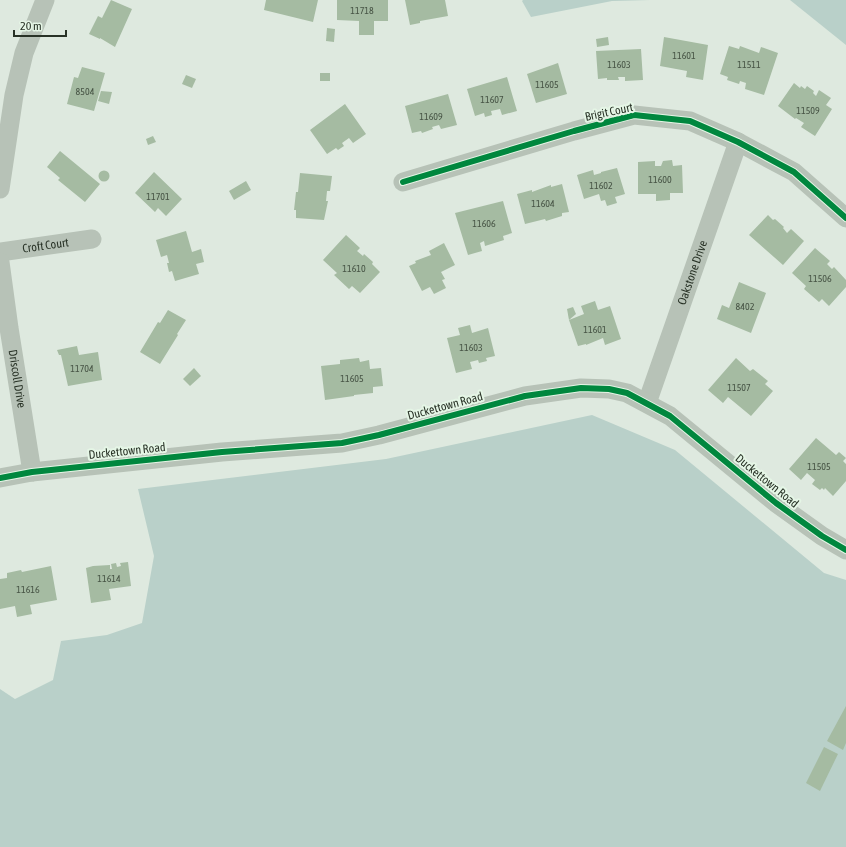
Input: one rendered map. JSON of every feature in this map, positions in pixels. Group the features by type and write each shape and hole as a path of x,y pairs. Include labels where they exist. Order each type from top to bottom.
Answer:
{"street":[{"path":"0,189 14,95 38,2"},
{"name":"Brigit Court","path":"403,182 574,131 634,115 690,122 738,142 794,172 846,218"},
{"name":"Oakstone Drive","path":"647,403 738,142"},
{"name":"Croft Court","path":"0,252 92,239"},
{"name":"Driscoll Drive","path":"0,262 32,472"},
{"name":"Duckettown Road","path":"0,478 32,472 222,452 342,443 379,435 525,396 581,388 608,389 627,393 670,416 776,503 822,536 846,550"}],"shaded area":[{"path":"650,0 612,1 531,17 522,1"},
{"path":"790,0 846,0 846,45"},
{"path":"592,415 675,450 824,573 846,580 846,847 0,847 0,689 15,699 53,680 61,641 107,635 142,623 154,556 138,489 386,459"}],"building":[{"path":"111,0 132,9 115,47 100,38 89,34 98,16 102,18"},
{"path":"266,0 318,0 313,22 264,10"},
{"path":"337,0 388,0 388,21 374,21 374,35 359,35 359,21 337,20"},
{"path":"405,0 445,0 448,16 420,21 420,23 410,25"},
{"path":"327,28 335,29 334,42 326,41"},
{"path":"608,37 609,45 597,47 596,39"},
{"path":"664,37 708,45 703,80 686,77 687,71 660,66"},
{"path":"729,46 739,49 740,46 759,53 761,47 778,53 764,95 745,89 746,83 740,81 739,84 727,80 728,77 720,74"},
{"path":"641,49 643,80 625,81 625,77 618,77 619,80 607,80 607,78 598,79 596,51"},
{"path":"558,63 567,94 536,103 527,74"},
{"path":"82,67 105,73 94,111 67,104 74,77 78,78"},
{"path":"320,73 330,73 330,81 320,81"},
{"path":"186,75 196,79 192,88 182,84"},
{"path":"507,77 517,111 502,115 500,109 491,111 492,115 485,117 484,113 475,116 467,89"},
{"path":"794,83 800,88 801,86 805,89 807,86 814,91 813,93 816,96 819,90 831,98 826,105 832,109 815,136 801,127 804,123 796,118 795,119 778,106"},
{"path":"101,91 112,92 109,104 98,101"},
{"path":"448,94 457,125 441,129 439,125 422,133 421,131 412,133 405,106"},
{"path":"345,104 366,134 353,143 349,138 342,143 344,146 338,150 336,148 327,154 310,130"},
{"path":"153,136 156,142 148,145 146,139"},
{"path":"60,151 100,184 85,202 58,180 60,178 47,167"},
{"path":"672,160 673,166 682,165 683,193 670,193 670,200 656,201 656,194 638,194 638,162 655,161 655,166 661,166 663,161"},
{"path":"617,168 625,194 615,197 617,203 607,206 605,200 601,201 599,194 584,199 577,175 593,170 594,175"},
{"path":"104,170 108,172 110,176 108,180 104,182 100,180 98,176 100,172"},
{"path":"154,172 182,199 166,216 158,208 155,212 135,193"},
{"path":"300,173 332,176 330,191 327,191 326,201 328,201 324,220 296,218 296,210 294,210"},
{"path":"246,181 251,190 234,200 229,191"},
{"path":"562,184 569,212 562,213 562,216 546,221 545,219 525,224 517,194 532,190 532,192 551,185 551,187"},
{"path":"503,201 512,233 503,236 504,240 485,246 484,241 480,243 482,251 468,255 455,213"},
{"path":"768,215 784,227 783,228 787,233 791,229 804,241 783,265 749,235"},
{"path":"186,231 192,252 201,249 204,262 196,264 199,274 175,281 172,271 169,272 167,255 161,257 156,240"},
{"path":"346,235 360,248 357,251 363,256 364,254 373,262 372,264 380,272 360,293 352,286 349,289 334,275 337,273 323,260"},
{"path":"444,243 455,265 441,272 445,279 442,280 446,288 434,294 430,287 422,291 409,266 416,263 415,261 431,255 429,251"},
{"path":"815,248 830,261 827,264 832,269 834,267 846,280 846,287 829,306 822,299 819,302 804,289 806,286 792,273"},
{"path":"739,282 766,293 751,333 717,319 722,305 729,308"},
{"path":"595,301 598,310 610,306 621,339 605,345 603,338 586,345 578,346 569,320 584,314 581,306"},
{"path":"573,307 576,314 569,320 567,309"},
{"path":"168,310 186,320 160,364 140,352 158,322 160,323"},
{"path":"470,325 472,333 488,328 495,356 486,358 487,361 479,363 478,360 470,362 472,369 456,373 447,338 460,335 458,328"},
{"path":"77,346 79,355 98,352 102,380 68,386 61,355 59,355 57,350"},
{"path":"359,358 360,362 369,360 370,369 381,368 383,386 373,387 373,393 325,400 321,366 340,364 340,360"},
{"path":"736,358 750,371 753,369 768,381 765,384 773,391 751,416 728,397 723,403 708,390"},
{"path":"194,368 201,376 190,386 183,379"},
{"path":"816,438 836,455 839,452 846,458 843,461 846,464 846,481 833,496 825,488 824,490 822,488 820,490 812,484 815,480 807,473 801,480 789,469"},
{"path":"128,562 131,586 109,589 111,600 91,603 86,568 110,565 110,569 112,569 111,564 116,563 117,567 121,566 120,563"},
{"path":"51,566 57,600 30,605 32,614 17,617 15,606 0,609 0,579 7,578 7,573 21,570 22,572"},
{"path":"846,706 846,743 843,750 827,741"},
{"path":"824,747 838,754 820,791 806,783"}],"cycle path":[{"path":"403,182 574,131 634,115 690,121 738,142 794,172 846,218"},
{"path":"0,478 32,472 222,452 342,443 379,435 525,396 581,388 609,389 627,393 670,416 776,503 822,536 846,550"}]}
